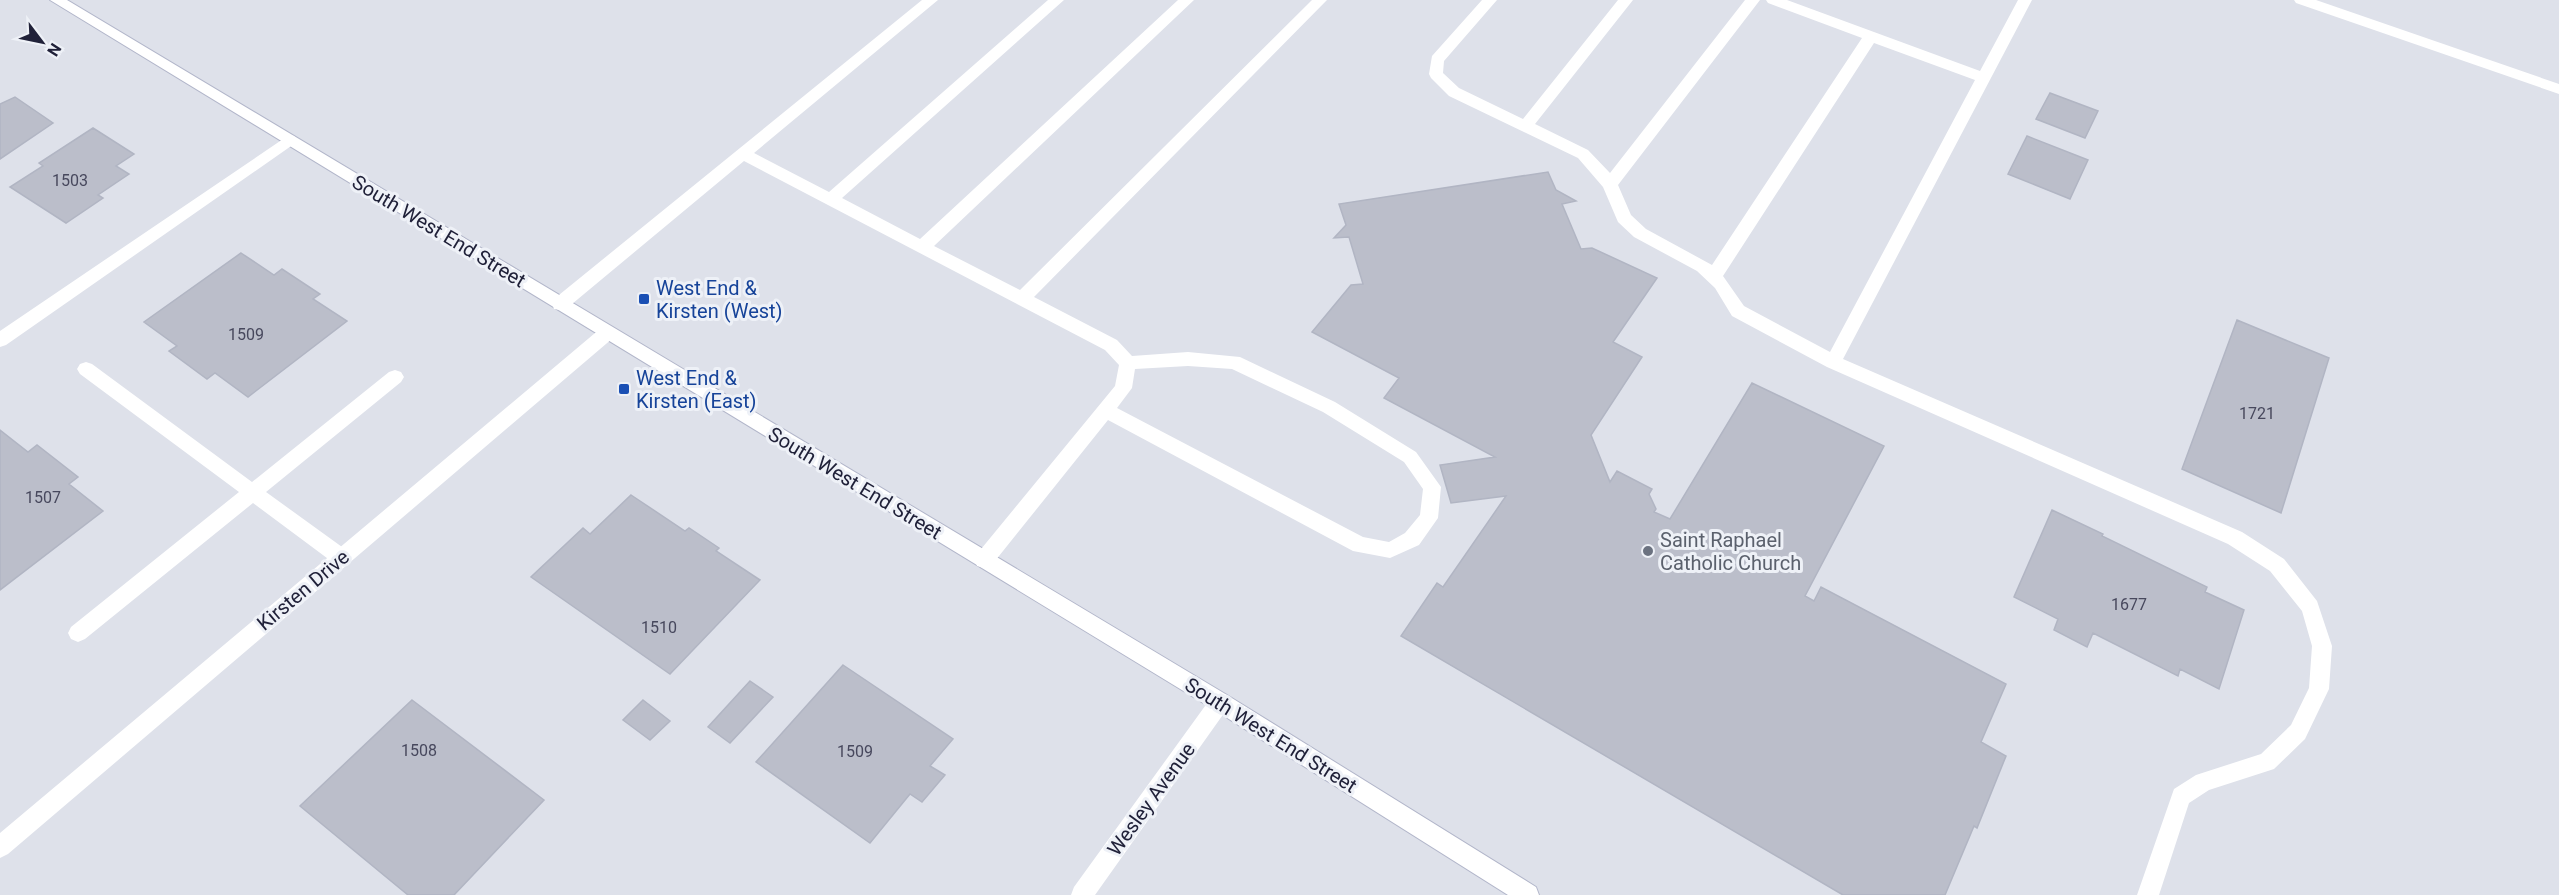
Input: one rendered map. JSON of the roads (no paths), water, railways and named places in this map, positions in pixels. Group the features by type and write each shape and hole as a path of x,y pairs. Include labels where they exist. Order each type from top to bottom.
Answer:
{"street":[{"name":"South West End Street","path":"57,0 1220,702 1528,895"},
{"path":"560,304 932,0"},
{"path":"831,199 1057,0"},
{"path":"922,246 1187,0"},
{"path":"1022,299 1320,0"},
{"path":"1490,0 1437,60 1436,74 1454,92 1583,154 1610,184 1624,218 1640,233 1703,267 1721,284 1738,310 1833,362 2235,538 2277,565 2310,607 2322,646 2319,689 2298,732 2267,762 2203,782 2181,796 2148,895"},
{"path":"1525,126 1626,0"},
{"path":"1610,184 1753,0"},
{"path":"1773,0 1984,78"},
{"path":"1833,362 2025,0"},
{"path":"2301,0 2559,89"},
{"path":"1713,277 1871,36"},
{"path":"0,340 289,140"},
{"path":"743,154 1111,345 1128,363"},
{"name":"Kirsten Drive","path":"0,847 607,333"},
{"path":"1105,410 1360,545 1390,550 1412,539 1429,518 1432,487 1410,457 1329,407 1234,362 1188,359 1128,363"},
{"path":"984,560 1123,388 1128,363"},
{"path":"86,369 342,558"},
{"path":"78,633 395,377"},
{"name":"Wesley Avenue","path":"1082,895 1220,702"}],"place":[{"name":"West End & Kirsten (West)","path":"644,299"},
{"name":"West End & Kirsten (East)","path":"624,389"},
{"name":"Saint Raphael Catholic Church","path":"1648,551"}]}
